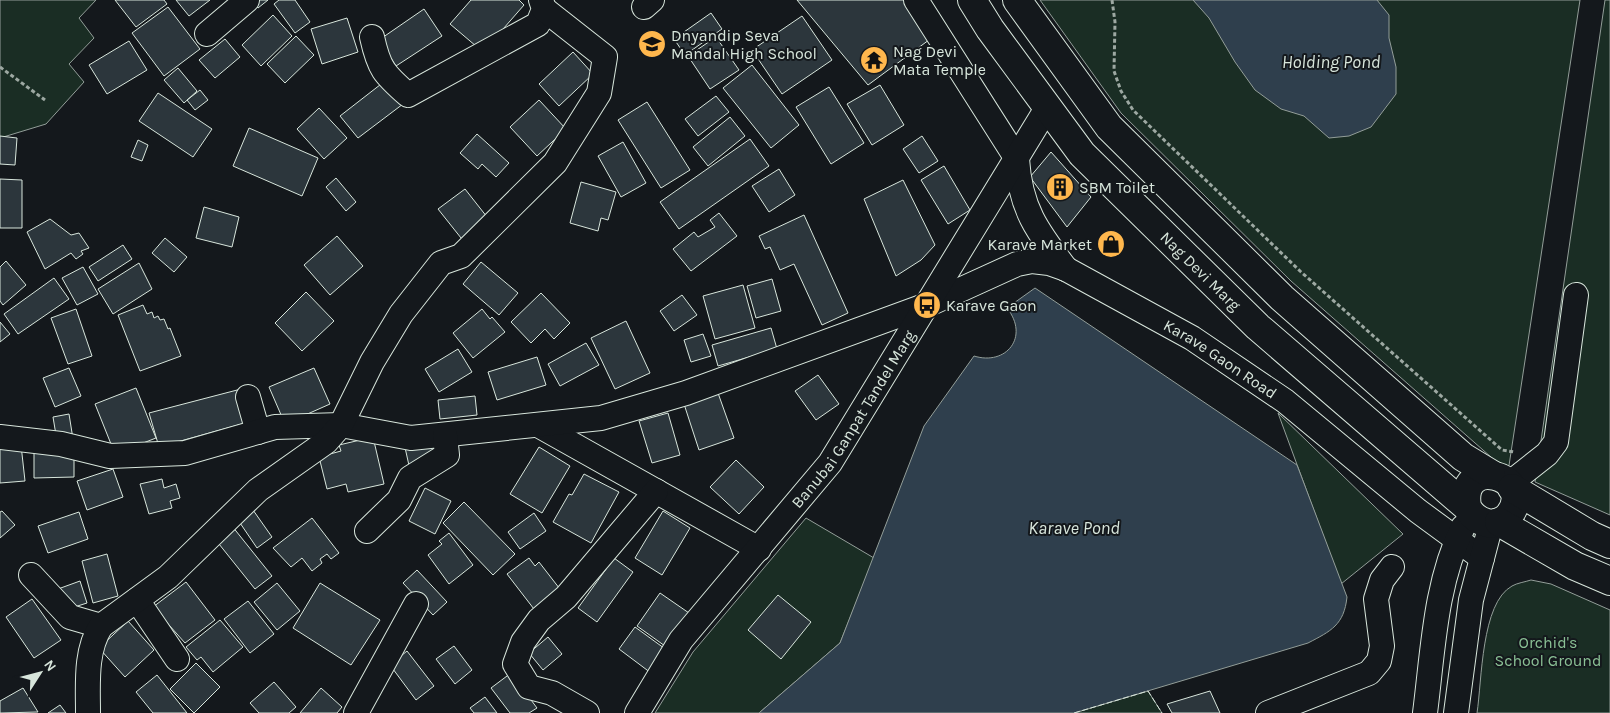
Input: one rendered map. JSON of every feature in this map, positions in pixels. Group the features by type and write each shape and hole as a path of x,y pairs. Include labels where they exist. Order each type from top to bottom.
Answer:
{"main road":[{"name":"Nag Devi Marg","path":"972,0 1082,154 1258,327 1481,517 1610,582"},
{"path":"1017,0 1110,127 1282,298 1463,457 1610,544"},
{"path":"1483,475 1504,482 1514,504 1505,519 1481,517 1467,491 1470,484 1483,475"}],"street":[{"path":"207,34 247,0"},
{"path":"916,0 1017,159 1019,186 1028,212 1045,242 1066,269"},
{"path":"88,713 88,669 96,635 101,626 194,554 258,490 326,442 341,425 372,362 401,314 441,263 461,256 555,163 599,93 605,57 542,4 538,24 408,95 390,80 377,62 372,37"},
{"name":"Banubai Ganpat Tandel Marg","path":"637,713 681,640 830,463 1048,108"},
{"name":"Karave Gaon Road","path":"0,437 61,444 110,456 184,453 275,427 341,425 411,438 601,418 686,393 927,305 1016,264 1032,261 1049,263 1066,269 1192,338 1277,396 1456,541 1482,558"},
{"path":"1504,482 1546,454 1556,442 1576,295"},
{"path":"248,397 258,432"},
{"path":"538,425 759,549"},
{"path":"367,531 399,500 410,478 447,455 445,435"},
{"path":"587,713 552,693 529,688 515,664 523,642 539,620 566,597 656,491"},
{"path":"1425,713 1440,596 1456,541 1481,517"},
{"path":"1456,713 1471,600 1482,558 1481,517"},
{"path":"1268,713 1347,684 1369,673 1379,661 1382,646 1376,599 1382,580 1392,567"},
{"path":"31,575 70,617 101,626"},
{"path":"137,600 177,659"},
{"path":"356,713 416,604"}],"path":[{"path":"1112,0 1115,22 1114,71 1121,91 1133,110 1307,278 1502,450 1518,453"},
{"path":"0,67 45,100"}],"green space":[{"path":"0,0 96,0 79,18 94,38 69,64 84,82 46,124 0,138"},
{"path":"1040,0 1580,0 1508,472 1291,281 1121,113"},
{"path":"1605,0 1610,0 1610,515 1535,482"},
{"path":"1278,413 1403,534 1341,584"},
{"path":"806,518 874,558 840,643 759,713 655,713 693,652"},
{"name":"Orchid's School Ground","path":"1531,580 1551,584 1610,610 1610,713 1477,713 1485,644 1494,609 1502,595 1512,586"},
{"path":"1148,691 1162,713 1074,713"}],"water":[{"name":"Holding Pond","path":"1193,0 1377,0 1389,15 1389,38 1396,67 1396,94 1371,127 1349,136 1329,138 1304,116 1281,109 1255,90 1235,62 1209,18"},
{"name":"Karave Pond","path":"1035,288 1297,465 1347,597 1343,614 1339,621 1330,631 1308,643 1074,713 759,713 840,643 924,426 974,356 996,357 1005,353 1011,347 1015,339 1016,329 1007,308"}],"building":[{"path":"115,0 164,0 167,4 136,27"},
{"path":"176,0 210,0 189,16"},
{"path":"252,0 268,0 258,8"},
{"path":"279,0 295,0 310,22 295,33 274,4"},
{"path":"471,0 519,0 524,5 483,52 450,24"},
{"name":"Nag Devi Mata Temple","path":"797,0 916,0 937,34 868,85"},
{"path":"168,7 200,49 164,76 132,33"},
{"path":"424,9 442,36 396,66 379,40"},
{"path":"711,13 722,29 685,55 674,39"},
{"path":"273,15 292,36 261,66 242,45"},
{"path":"802,16 832,60 782,94 752,50"},
{"path":"347,18 358,52 322,64 311,29"},
{"path":"296,36 314,55 285,83 267,64"},
{"path":"716,37 739,70 710,89 688,56"},
{"path":"225,39 240,57 215,78 199,60"},
{"path":"129,41 147,70 107,94 89,65"},
{"path":"573,52 593,74 559,106 539,84"},
{"path":"752,65 799,125 771,148 723,88"},
{"path":"178,68 197,91 184,103 164,80"},
{"path":"385,81 403,104 358,138 340,116"},
{"path":"880,85 904,125 872,145 847,104"},
{"path":"829,87 864,143 831,164 796,107"},
{"path":"200,90 208,100 195,110 187,100"},
{"path":"158,93 212,129 193,157 139,121"},
{"path":"716,96 729,112 698,136 685,119"},
{"path":"539,100 566,129 537,156 510,127"},
{"path":"647,102 690,170 661,188 618,120"},
{"path":"319,108 347,138 324,159 297,129"},
{"path":"730,117 745,136 708,166 693,147"},
{"path":"249,128 318,158 302,196 233,166"},
{"path":"477,134 509,163 496,177 482,164 478,169 460,153"},
{"path":"0,136 17,138 15,165 0,164"},
{"path":"922,136 938,161 919,173 903,149"},
{"path":"750,139 769,166 679,229 660,202"},
{"path":"138,140 148,145 142,161 131,157"},
{"path":"623,142 646,183 621,197 598,156"},
{"name":"SBM Toilet","path":"1051,152 1091,197 1067,227 1030,177"},
{"path":"944,166 970,210 948,224 921,180"},
{"path":"779,169 795,195 769,212 752,186"},
{"path":"336,178 356,202 346,211 326,187"},
{"path":"0,179 22,180 22,228 0,228"},
{"path":"903,180 935,245 921,260 896,276 864,199"},
{"path":"581,182 616,192 608,220 601,218 598,231 570,223"},
{"path":"465,189 491,222 465,243 438,209"},
{"path":"204,207 239,217 232,247 196,238"},
{"path":"719,213 737,236 691,271 673,249 694,232 698,237 715,227 710,220"},
{"path":"804,215 848,313 822,325 794,264 780,270 770,247 765,249 759,236"},
{"path":"50,219 71,235 79,233 89,248 81,251 83,254 76,259 71,253 45,269 27,232"},
{"path":"337,236 363,266 330,295 304,265"},
{"path":"165,238 187,257 174,272 152,253"},
{"path":"123,245 132,259 98,281 89,267"},
{"path":"6,261 26,285 3,305 0,301 0,267"},
{"path":"481,262 518,293 499,315 463,284"},
{"path":"139,263 152,289 113,314 98,289"},
{"path":"83,267 98,294 77,305 62,278"},
{"path":"54,278 69,299 18,334 4,314"},
{"path":"772,279 781,311 756,318 747,286"},
{"path":"743,285 755,328 715,339 703,296"},
{"path":"306,292 334,321 302,351 275,323"},
{"path":"541,293 570,323 554,339 545,329 531,343 511,322"},
{"path":"682,295 697,315 674,331 660,311"},
{"path":"143,305 147,314 152,312 154,318 158,316 160,320 164,319 168,329 170,328 181,356 140,371 118,315"},
{"path":"76,309 92,356 68,364 51,318"},
{"path":"482,309 505,332 473,358 453,333"},
{"path":"626,321 650,373 615,389 591,338"},
{"path":"0,322 10,334 0,342"},
{"path":"771,328 777,349 718,366 712,345"},
{"path":"703,334 711,356 691,362 684,340"},
{"path":"586,343 599,365 560,386 548,364"},
{"path":"458,349 472,372 439,392 425,369"},
{"path":"537,357 546,385 497,400 488,372"},
{"path":"69,368 81,396 55,407 43,378"},
{"path":"314,368 330,404 285,424 269,387"},
{"path":"818,375 839,404 816,420 795,391"},
{"path":"136,388 156,438 115,454 95,404"},
{"path":"241,389 249,422 159,447 149,413"},
{"path":"718,393 734,438 699,450 684,404"},
{"path":"475,396 477,415 440,419 438,400"},
{"path":"668,413 680,455 652,463 639,421"},
{"path":"69,414 73,439 57,441 53,417"},
{"path":"373,437 384,484 348,492 346,484 327,489 319,457 341,451 339,445"},
{"path":"435,441 435,461 410,470 404,443"},
{"path":"21,445 25,481 0,483 0,447"},
{"path":"539,447 570,466 542,513 510,494"},
{"path":"34,453 74,453 74,477 34,478"},
{"path":"736,460 764,487 739,514 710,487"},
{"path":"113,469 123,497 87,510 77,481"},
{"path":"584,474 619,492 591,543 553,522 569,494 572,495"},
{"path":"162,479 164,488 176,484 180,498 170,501 172,508 149,514 140,484"},
{"path":"425,488 451,501 435,534 409,521"},
{"path":"464,502 515,554 493,575 443,523"},
{"path":"253,510 272,537 257,548 238,520"},
{"path":"2,511 15,525 0,538 0,512"},
{"path":"663,511 690,528 662,575 635,558"},
{"path":"79,512 88,539 48,553 38,526"},
{"path":"534,513 546,531 520,549 508,532"},
{"path":"312,518 339,553 331,559 327,554 320,559 322,563 312,571 302,558 291,567 273,548"},
{"path":"232,526 272,576 255,589 215,539"},
{"path":"449,533 473,565 449,584 428,555 442,544 439,541"},
{"path":"107,554 118,596 93,603 82,561"},
{"path":"529,558 535,566 539,562 563,593 537,613 507,574"},
{"path":"614,558 633,572 597,622 578,608"},
{"path":"417,570 447,602 433,615 403,583"},
{"path":"80,581 87,603 65,610 58,589"},
{"path":"186,582 215,620 185,643 153,607"},
{"path":"277,583 300,611 277,630 254,602"},
{"path":"320,583 380,620 351,665 293,628"},
{"path":"660,593 689,613 665,646 637,626"},
{"path":"778,595 811,622 781,659 748,630"},
{"path":"32,599 61,640 34,658 6,617"},
{"path":"248,601 274,634 250,653 224,619"},
{"path":"220,620 243,647 213,672 201,657 197,660 186,647"},
{"path":"128,621 154,650 125,677 99,648"},
{"path":"635,627 668,651 651,673 619,649"},
{"path":"548,637 562,654 543,670 529,653"},
{"path":"454,646 472,670 455,684 436,659"},
{"path":"407,651 434,686 416,700 390,665"},
{"path":"196,663 220,687 194,713 170,689"},
{"path":"511,673 537,708 529,713 510,713 491,688"},
{"path":"157,675 187,713 153,713 136,692"},
{"path":"274,682 296,707 289,713 259,713 250,703"},
{"path":"23,688 38,712 0,713 0,701"},
{"path":"321,688 342,707 337,713 300,713"},
{"path":"1210,691 1220,713 1172,713 1167,704"},
{"path":"485,697 497,713 474,713 470,708"},
{"path":"60,705 66,713 48,713"}],"fence":[{"path":"1074,713 1148,691 1162,713"}],"place":[{"name":"Dnyandip Seva Mandal High School","path":"652,44"},
{"name":"Nag Devi Mata Temple","path":"874,60"},
{"name":"SBM Toilet","path":"1060,187"},
{"name":"Karave Market","path":"1111,244"},
{"name":"Karave Gaon","path":"927,305"}]}
